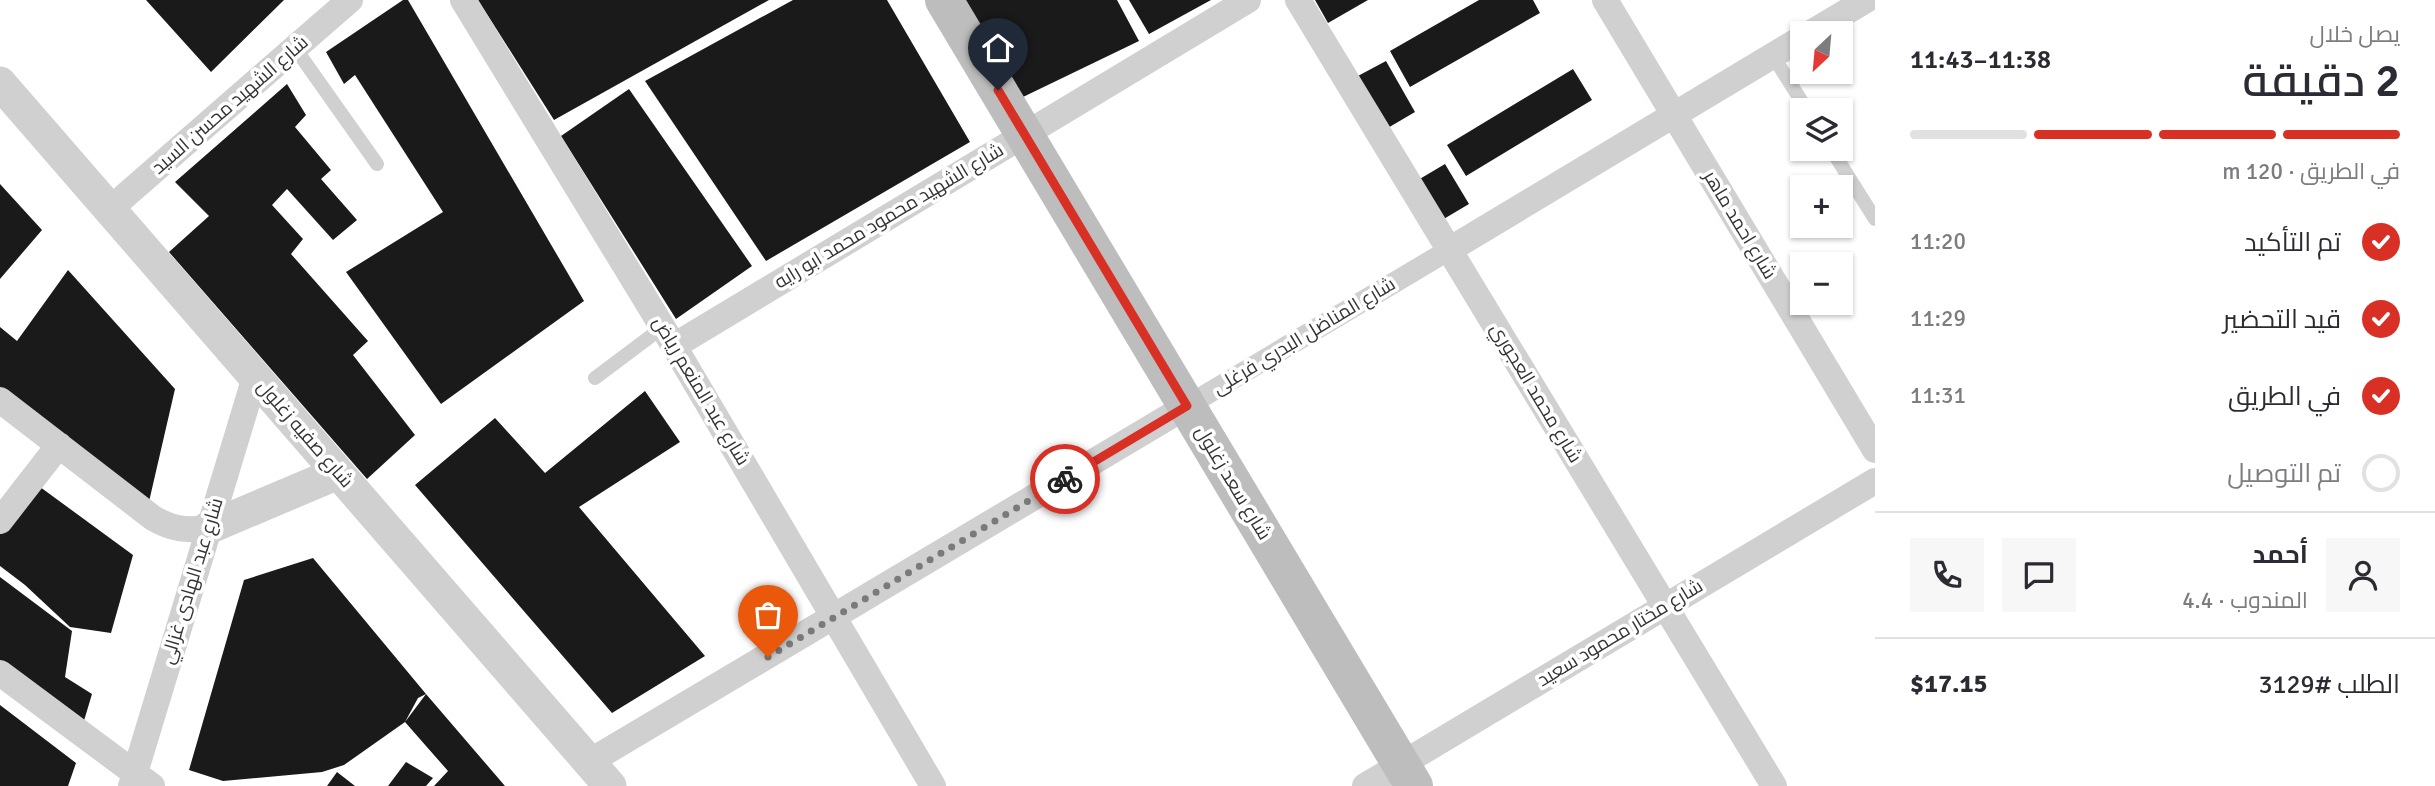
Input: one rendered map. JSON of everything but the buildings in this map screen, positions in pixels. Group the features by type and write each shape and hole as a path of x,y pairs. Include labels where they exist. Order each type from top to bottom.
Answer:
{"main road":[{"name":"شارع سعد زغلول","path":"944,0 1408,775"}],"street":[{"name":"شارع الشهيد محسن السيد","path":"110,209 349,0"},
{"name":"شارع عبد المنعم رياض","path":"463,0 668,336 933,786"},
{"name":"شارع الشهيد محمود محمد ابو رايه","path":"668,336 1024,135 1248,0"},
{"name":"شارع محمد العجوري","path":"1298,0 1774,786"},
{"name":"شارع احمد ماهر","path":"1605,0 1875,450"},
{"path":"1831,21 1867,0 1875,12"},
{"name":"شارع المناضل البدري فرغلى","path":"600,774 834,618 1790,45"},
{"name":"شارع صفيه زغلول","path":"0,83 600,774"},
{"name":"شارع عبد الهادى غزالي","path":"139,782 208,528 255,377"},
{"path":"0,400 161,523 170,527 189,531 208,528 338,473"},
{"path":"0,521 59,445"},
{"name":"شارع مختار محمود سعيد","path":"1365,786 1408,775 1665,606 1875,481"},
{"path":"0,673 139,782"}],"lane":[{"path":"295,48 377,164"},
{"path":"1773,56 1799,98"},
{"path":"1839,161 1875,219"},
{"path":"595,378 668,336"}],"way so far":[{"path":"768,657 1065,479"}],"route":[{"path":"998,90 1187,406 1065,479"}]}
